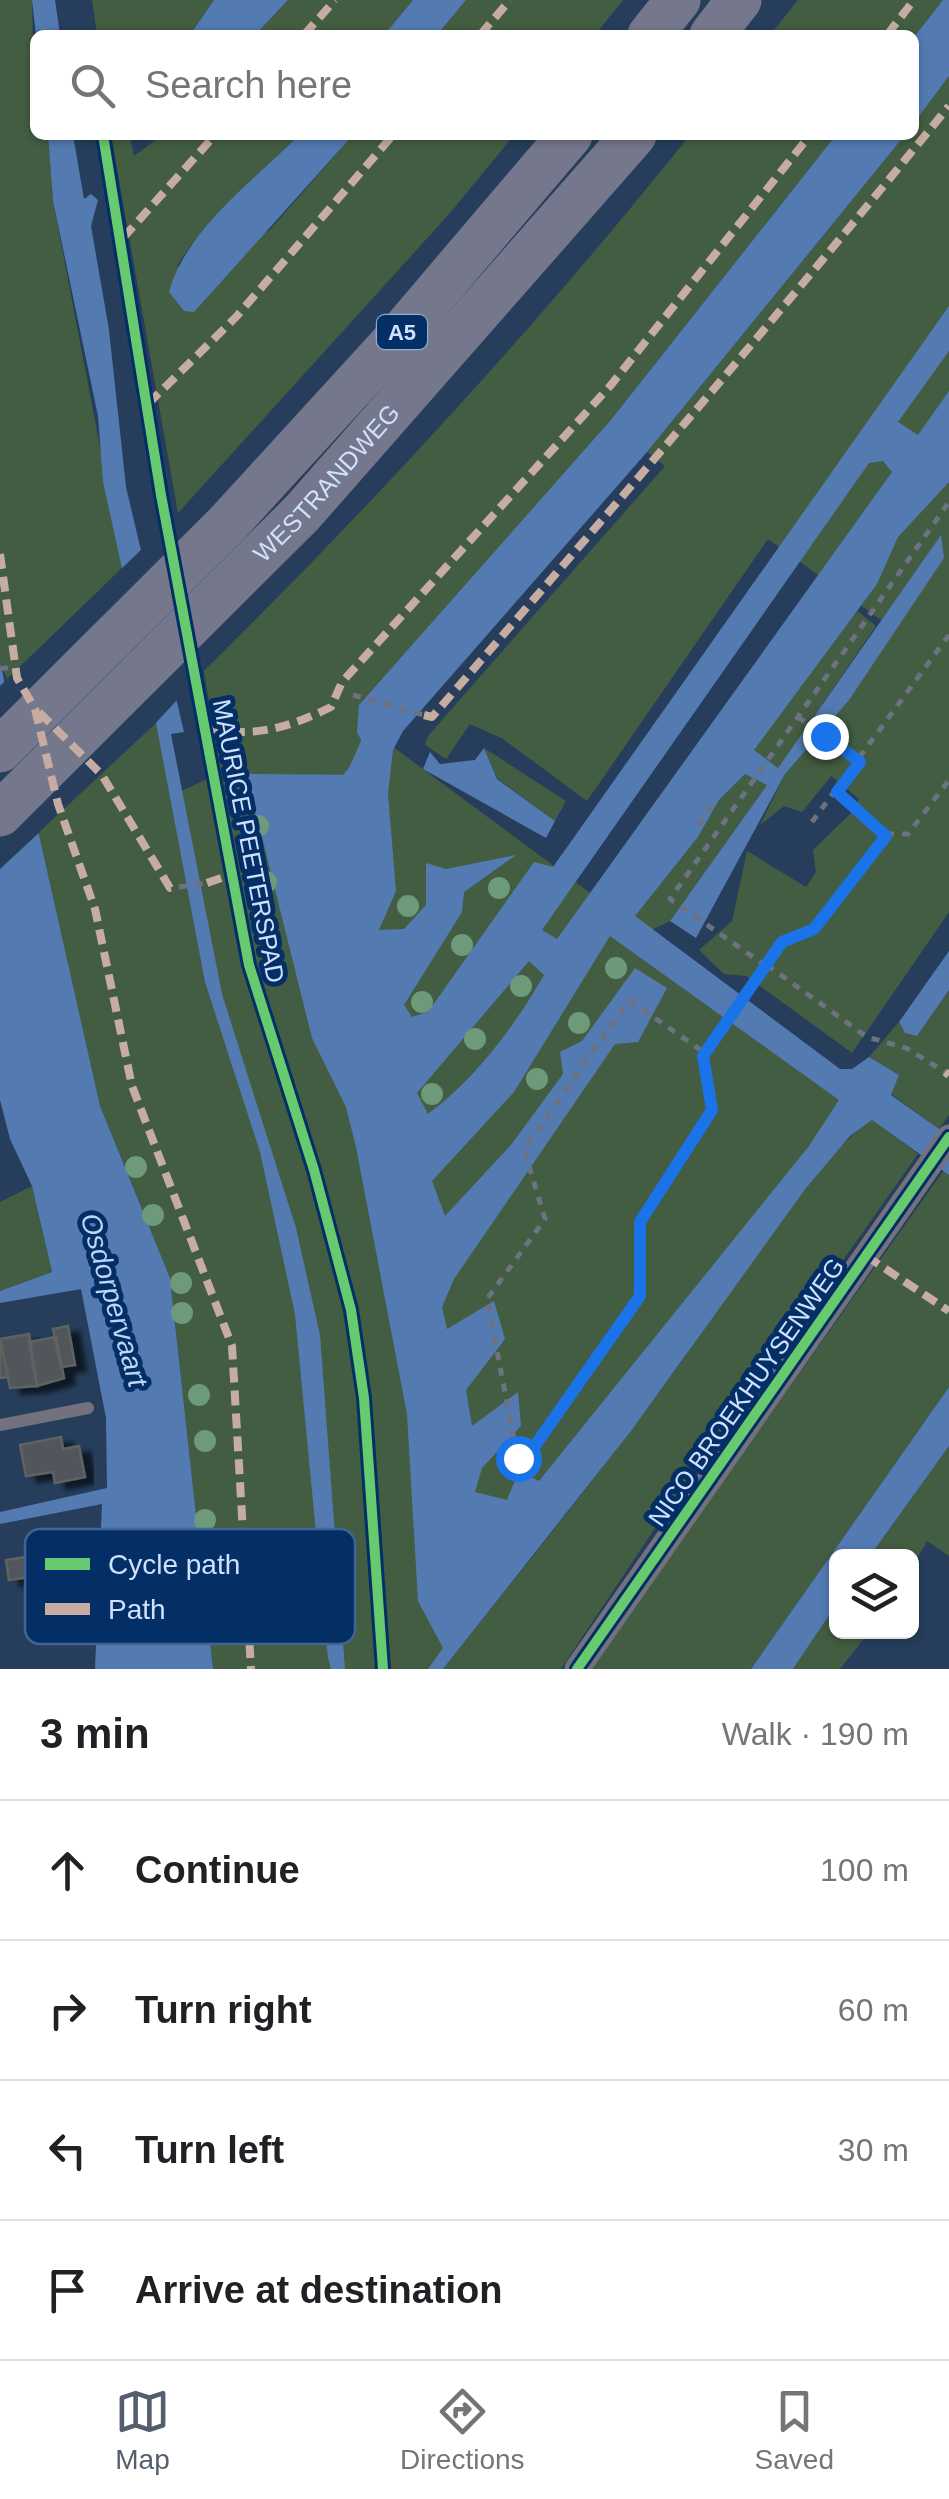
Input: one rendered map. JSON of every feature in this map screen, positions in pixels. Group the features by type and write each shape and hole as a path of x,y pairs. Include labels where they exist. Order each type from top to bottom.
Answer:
{"highway":[{"path":"654,30 678,0"},
{"path":"716,30 740,0"},
{"name":"WESTRANDWEG","path":"0,750 228,523 398,336 566,140"},
{"name":"WESTRANDWEG","path":"0,814 239,580 438,363 630,140"}],"street":[{"name":"NICO BROEKHUYSENWEG","path":"577,1669 949,1137"}],"lane":[{"path":"0,1425 88,1408"}],"path":[{"path":"945,1072 906,1048 867,1037 670,899 949,502"},
{"path":"812,822 860,762 949,635"},
{"path":"0,669 16,666"},
{"path":"353,695 424,714"},
{"path":"800,718 860,762"},
{"path":"705,1053 630,1000 524,1149 546,1219 487,1299 518,1465 640,1296 640,1222 712,1110 705,1053 782,942 814,929 886,836 908,834 949,780"},
{"path":"837,792 886,836"},
{"path":"698,825 713,804"},
{"path":"179,887 206,883"}],"green space":[{"path":"0,0 32,0 30,140 48,140 53,201 123,567 7,679 0,662"},
{"path":"92,0 214,0 193,30 96,30"},
{"path":"288,0 413,0 388,30 260,30"},
{"path":"466,0 623,0 599,30 441,30"},
{"path":"798,0 943,0 919,31 774,30"},
{"path":"949,76 949,912 852,1053 746,976 724,974 699,950 732,921 747,851 806,887 816,872 813,850 852,812 859,799 831,776 802,812 784,806 760,825 785,774 852,694 895,630 768,539 587,801 503,739 470,724 446,759 425,745 428,736 665,466 647,452 901,140 919,140 919,116"},
{"path":"112,140 131,140 134,156 155,140 294,140 192,244 176,267 269,231 349,140 510,140 450,213 178,513"},
{"path":"686,140 832,140 610,421 377,735 867,1098 433,1669 213,1669 210,1644 355,1644 355,1529 198,1529 170,1278 100,1106 36,835 156,723 171,796 220,773 204,671 455,410"},
{"path":"855,609 876,626 778,769 753,750"},
{"path":"484,748 566,801 555,821 497,778"},
{"path":"744,774 768,784 670,921 652,930 634,916 698,837 719,800"},
{"path":"949,990 949,1115 939,1129 891,1094 899,1075 869,1057 899,1022 905,1033 917,1036"},
{"path":"872,1119 918,1154 673,1501 561,1669 443,1669 648,1407 793,1202 819,1170"},
{"path":"949,1163 949,1387 835,1549 829,1549 829,1558 751,1669 589,1669"},
{"path":"32,1186 52,1272 0,1291 0,1202"},
{"path":"949,1446 949,1556 927,1541 919,1555 919,1549 875,1549"},
{"path":"829,1615 829,1639 864,1639 840,1669 793,1669"}],"water":[{"path":"32,0 55,0 59,30 35,30"},
{"path":"214,0 288,0 260,30 193,30"},
{"path":"413,0 466,0 441,30 388,30"},
{"path":"943,0 949,0 949,76 919,116 919,31"},
{"path":"48,140 74,140 84,199 91,194 98,200 91,226 109,330 126,487 184,732 171,734 222,994 296,1228 320,1335 335,1529 316,1529 295,1314 260,1152 205,982 156,723 103,482 98,416 53,201"},
{"path":"294,140 349,140 194,312 184,311 169,292 190,247 223,207"},
{"path":"832,140 901,140 647,452 403,731 393,750 388,794 396,891 379,930 404,929 426,905 426,863 446,869 516,855 464,892 462,912 404,1005 412,1017 428,1012 534,862 553,867 949,306 949,351 898,422 918,435 949,391 949,482 898,537 877,584 754,750 778,768 941,535 944,558 849,700 785,774 696,938 670,921 767,785 745,774 719,800 698,837 635,916 840,1069 852,1069 869,1057 899,1075 891,1095 949,1136 949,1175 872,1120 850,1136 806,1188 631,1431 443,1669 428,1669 443,1648 418,1601 407,1414 356,1147 346,1107 312,1038 257,817 235,771 241,768 251,774 369,775 375,768 357,732 359,705 610,421","holes":["883,461 892,472 557,939 542,930 869,463","610,936 839,1100 809,1146 539,1481 519,1471 507,1500 475,1492 482,1468 521,1426 518,1392 472,1426 466,1390 505,1339 494,1301 447,1329 442,1307 454,1279 615,1044 638,1042 667,988 635,968 582,1041 560,1052 563,1074 511,1145 445,1216 432,1181 514,1092","529,961 544,975 520,1014 478,1068 428,1114 417,1093"]},
{"name":"Osdorpervaart","path":"0,662 100,1106 170,1278 198,1529 101,1529 102,1504 0,1524 0,1512 107,1488 106,1418 81,1289 0,1303 0,1291 52,1272 32,1186 10,1139 0,1100"},
{"path":"484,748 497,779 555,821 546,838 423,769 430,752 440,764 475,760"},
{"path":"949,951 949,990 917,1036 905,1033 899,1022"},
{"path":"949,1387 949,1446 875,1549 835,1549"},
{"path":"829,1558 829,1615 793,1669 751,1669"},
{"path":"96,1644 210,1644 213,1669 95,1669"},
{"path":"327,1644 343,1644 345,1669 331,1669"}],"pier":[{"path":"143,548 178,699 152,727 119,571"},
{"path":"11,675 41,831 0,869 0,686"}],"building":[{"path":"68,1326 75,1365 61,1367 53,1329"},
{"path":"29,1334 37,1386 10,1388 0,1339"},
{"path":"56,1337 64,1378 37,1386 29,1342"},
{"path":"0,1339 8,1377 0,1378"},
{"path":"61,1437 63,1449 79,1446 85,1477 55,1483 53,1472 26,1476 20,1445"},
{"path":"25,1557 25,1578 9,1580 6,1560"}],"waterway":[{"path":"336,809 363,776 387,722"}],"marked path":[{"path":"308,30 335,0"},
{"path":"484,30 510,0"},
{"path":"891,30 914,0"},
{"path":"424,715 432,717 758,337 949,106"},
{"path":"123,238 211,140"},
{"path":"148,404 236,317 389,140"},
{"path":"207,728 240,732 270,729 331,707 342,682 611,385 806,140"},
{"path":"0,554 17,678 35,709 58,804 95,909 132,1086 232,1346 243,1529"},
{"path":"39,712 102,775 170,888 179,887"},
{"path":"207,883 232,874"},
{"path":"945,1072 949,1075"},
{"path":"866,1256 949,1311"},
{"path":"250,1644 251,1669"}],"cycle path":[{"name":"MAURICE PEETERSPAD","path":"104,140 161,495 249,965 314,1170 351,1310 364,1398 383,1669"},
{"path":"577,1669 949,1137"}],"route":[{"path":"518,1458 518,1465 522,1464 640,1296 640,1222 712,1110 703,1056 782,942 814,929 878,841 886,836 837,792 860,762 825,736"}]}
